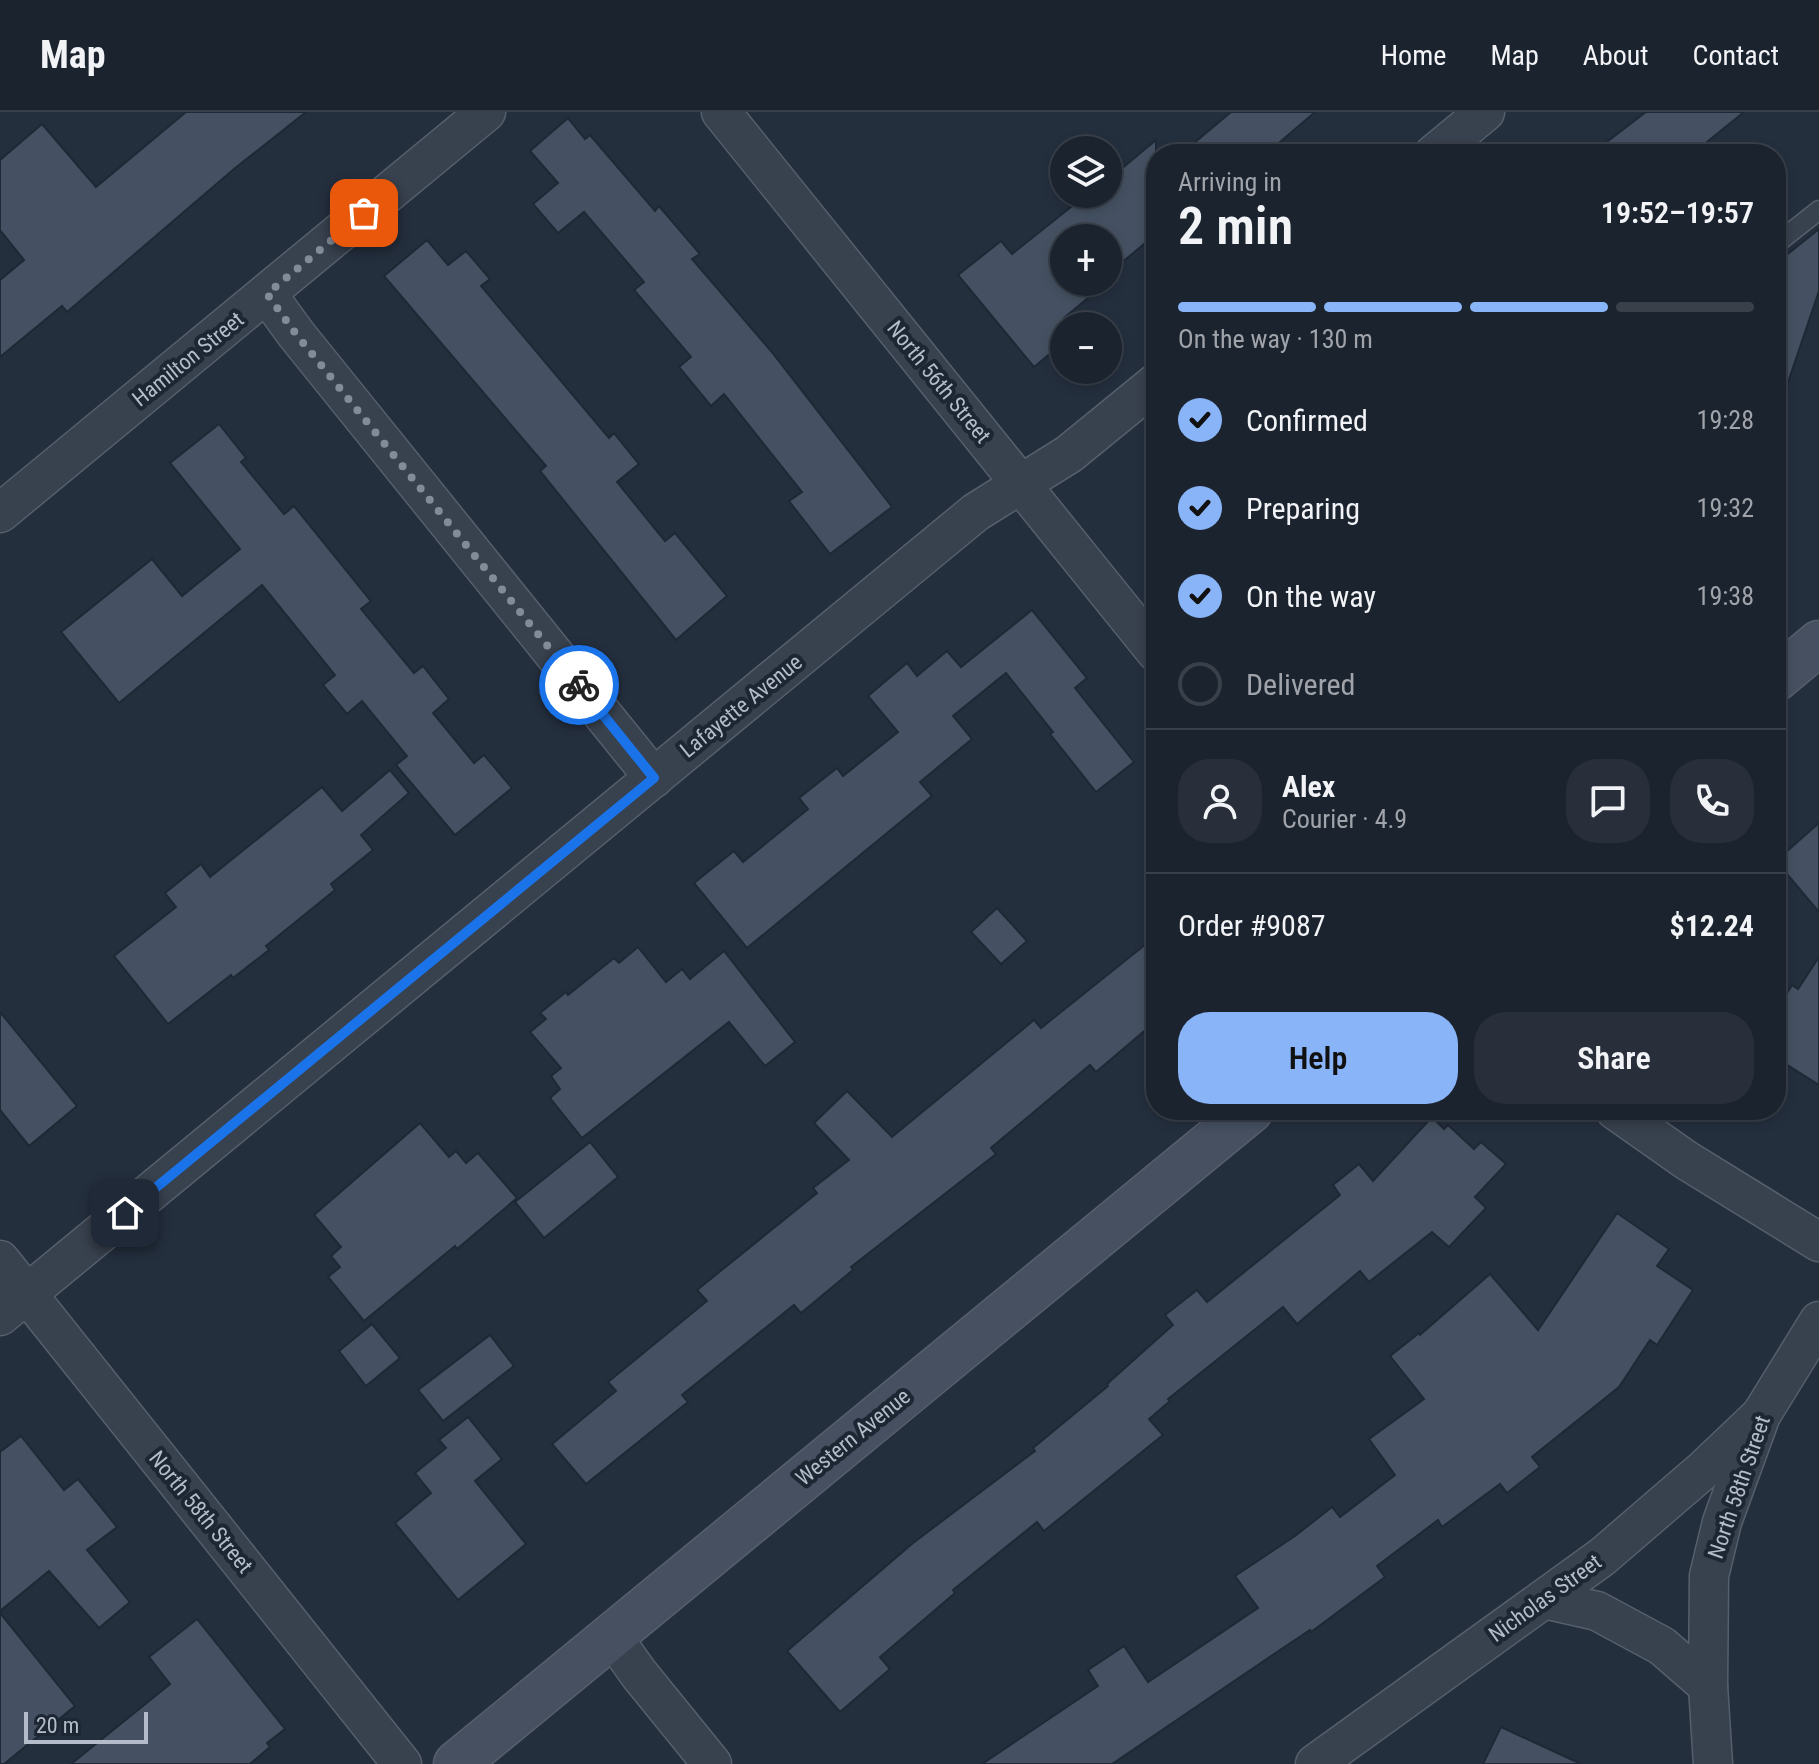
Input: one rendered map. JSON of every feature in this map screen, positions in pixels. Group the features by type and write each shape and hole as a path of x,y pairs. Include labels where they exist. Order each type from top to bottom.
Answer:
{"street":[{"name":"Hamilton Street","path":"0,513 486,112"},
{"name":"North 56th Street","path":"721,112 1146,640"},
{"path":"1446,144 1485,112"},
{"path":"267,294 654,778"},
{"name":"Lafayette Avenue","path":"14,1305 976,512 1069,454 1146,391"},
{"path":"1786,671 1819,643"},
{"name":"Western Avenue","path":"456,1764 1239,1120"},
{"path":"1629,1120 1686,1160 1819,1242"},
{"name":"North 58th Street","path":"0,1260 14,1305 402,1764"},
{"name":"North 58th Street","path":"1713,1764 1708,1686 1709,1576 1722,1522 1761,1415 1819,1321"},
{"name":"Nicholas Street","path":"1315,1764 1602,1557 1702,1471 1761,1415"},
{"path":"1544,1599 1597,1611 1662,1646 1708,1686"},
{"path":"612,1636 712,1764"}],"lane":[{"path":"1786,236 1819,210"}],"building":[{"path":"186,112 306,112 234,169 67,312 62,306 0,357 0,280 24,260 0,230 0,160 42,124 96,187"},
{"path":"1231,112 1315,112 1278,144 1193,144"},
{"path":"1646,112 1744,112 1704,144 1604,144"},
{"path":"568,118 585,139 590,135 655,211 659,206 700,254 692,259 771,351 892,507 830,554 789,501 802,492 724,394 711,406 679,367 691,357 634,290 644,282 584,212 558,233 533,204 558,183 530,151"},
{"path":"1146,148 1146,242 1122,262 1122,224 1050,224 1050,296 1090,296 1071,312 1050,312 1050,354 1034,367 958,275 1001,241 1012,254 1070,208 1122,208 1122,168"},
{"path":"1819,229 1819,291 1786,388 1786,255"},
{"path":"427,240 448,265 466,251 490,279 481,286 609,438 614,433 639,464 617,482 665,541 675,533 727,596 676,640 540,471 546,466 384,276"},
{"path":"219,424 246,458 241,462 284,514 294,506 371,601 361,609 414,673 423,666 449,699 433,713 474,763 484,755 512,788 455,835 396,765 407,756 362,701 347,714 323,685 335,675 262,585 119,703 61,632 152,559 182,596 240,549 170,463"},
{"path":"1032,610 1087,678 1075,688 1134,762 1096,792 1006,673 953,716 972,739 920,782 932,796 747,948 694,883 734,851 743,862 808,809 799,798 837,768 843,776 898,732 868,696 907,663 917,676 947,651 961,667"},
{"path":"390,770 409,793 361,835 373,850 331,884 335,890 266,946 269,950 168,1024 114,956 176,907 165,893 201,864 210,877 322,787 342,811"},
{"path":"1819,823 1819,912 1786,873 1786,852"},
{"path":"997,908 1027,941 1001,964 971,932"},
{"path":"1146,944 1146,1030 1096,1072 1090,1065 991,1148 996,1154 851,1267 853,1270 801,1313 794,1305 682,1395 688,1402 586,1484 552,1444 616,1391 608,1382 707,1301 697,1290 817,1193 813,1188 849,1160 814,1123 847,1091 892,1137 1034,1020 1041,1028"},
{"path":"638,947 666,982 682,969 690,979 724,951 795,1042 765,1066 729,1022 582,1138 550,1098 560,1089 551,1076 561,1068 530,1032 546,1019 540,1013 566,992 568,995 614,958 619,963"},
{"path":"1819,957 1819,1085 1786,1064 1786,995 1792,985 1798,989"},
{"path":"0,1012 77,1106 29,1146 0,1110"},
{"path":"1429,1120 1435,1120 1444,1129 1448,1125 1474,1149 1481,1142 1506,1164 1475,1197 1486,1208 1449,1247 1432,1232 1369,1282 1360,1271 1297,1324 1283,1307 1168,1399 1170,1401 1149,1419 1163,1435 1044,1531 1037,1522 953,1590 955,1593 880,1657 890,1669 840,1712 787,1651 913,1543 1035,1451 1033,1448 1108,1386 1173,1325 1165,1315 1197,1290 1207,1302 1340,1195 1333,1185 1359,1164 1373,1181"},
{"path":"420,1123 449,1157 456,1151 466,1163 478,1153 517,1198 364,1321 328,1277 340,1267 331,1256 341,1247 314,1215"},
{"path":"590,1142 618,1177 544,1238 515,1202"},
{"path":"1617,1213 1669,1249 1657,1266 1693,1290 1657,1345 1650,1340 1619,1387 1532,1457 1540,1467 1507,1493 1500,1484 1442,1527 1438,1520 1377,1566 1385,1577 1311,1632 1112,1764 982,1764 1098,1686 1088,1670 1124,1646 1148,1682 1258,1608 1235,1576 1332,1507 1340,1517 1395,1475 1369,1439 1424,1399 1390,1356 1420,1335 1490,1274 1538,1330"},
{"path":"372,1324 400,1358 366,1386 339,1351"},
{"path":"490,1335 514,1366 443,1421 418,1390"},
{"path":"468,1417 502,1459 475,1481 526,1544 458,1600 395,1523 431,1493 415,1473 446,1448 439,1440"},
{"path":"21,1436 64,1490 78,1479 117,1527 87,1550 130,1602 99,1628 49,1571 0,1611 0,1452"},
{"path":"0,1613 75,1706 4,1764 0,1764"},
{"path":"197,1619 285,1729 267,1743 270,1747 250,1764 71,1764 170,1684 149,1657"},
{"path":"1501,1727 1581,1764 1483,1764"}],"way so far":[{"path":"364,213 267,294 579,685"}],"route":[{"path":"125,1213 654,778 579,685"}]}
